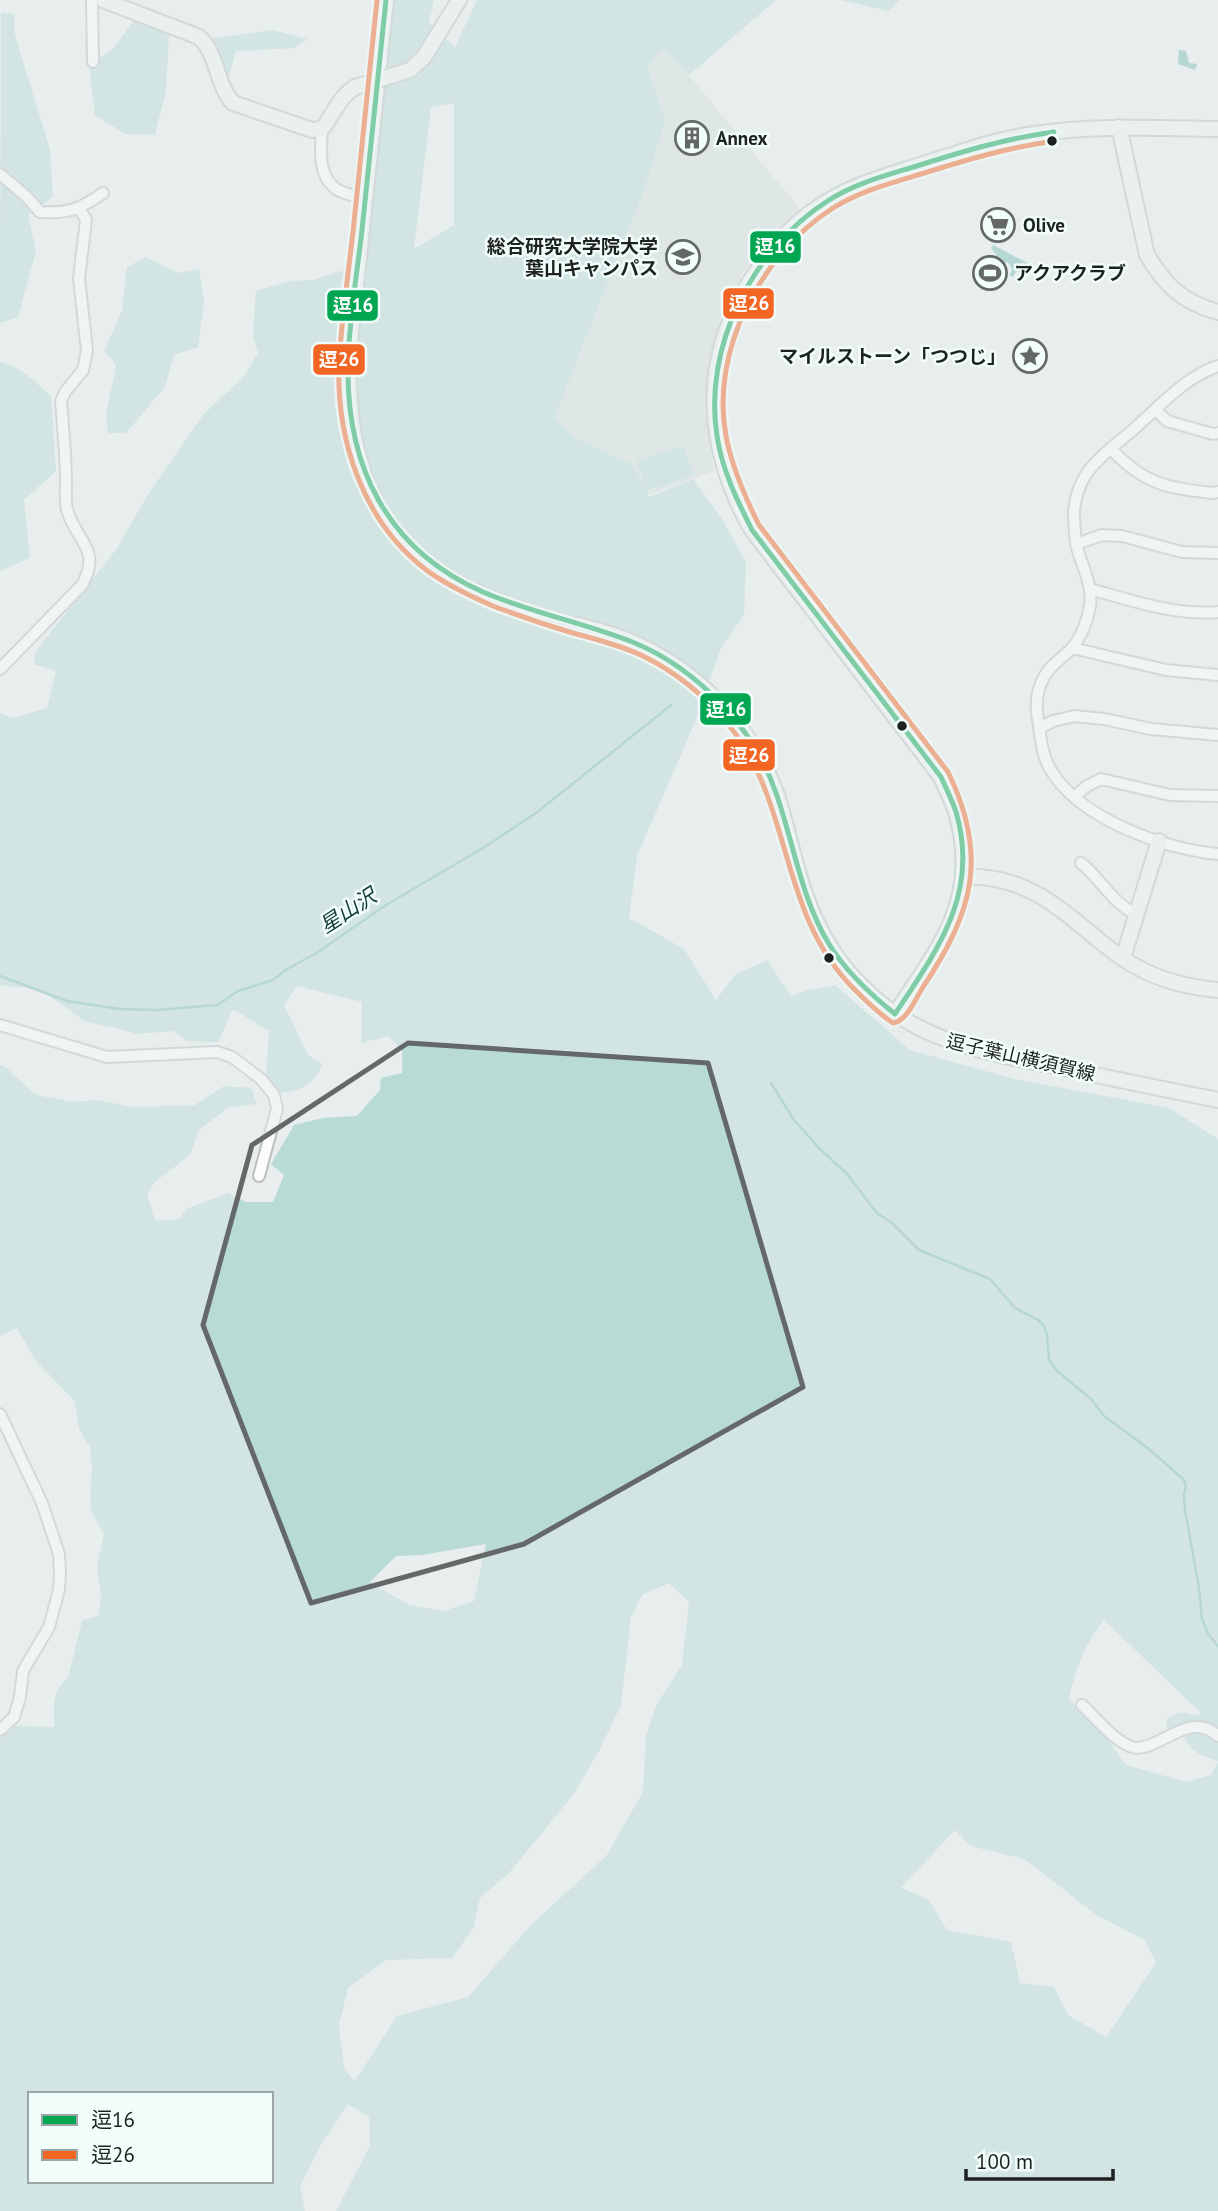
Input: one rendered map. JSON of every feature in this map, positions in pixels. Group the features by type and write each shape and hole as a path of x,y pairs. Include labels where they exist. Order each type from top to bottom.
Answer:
{"street":[{"path":"92,0 93,62"},
{"path":"103,0 199,37 206,43 226,95 233,103 312,130 322,129"},
{"path":"363,469 356,450 350,416 348,363 386,0"},
{"path":"364,199 337,189 327,178 320,160 322,129 343,96 355,87 410,70 424,57 459,0"},
{"path":"1119,127 1147,254 1161,276 1182,296 1196,306 1218,312"},
{"path":"895,1014 938,951 952,925 964,877 962,842 956,811 941,777 752,530 737,504 723,464 714,418 714,383 720,350 730,320 762,264 780,241 827,201 858,186 972,148 1027,135 1119,127 1218,129"},
{"path":"0,174 40,212 57,213 80,209 103,192"},
{"path":"0,669 82,584 90,571 88,549 68,514 65,499 61,401 83,370 87,351 79,278 86,220 80,209"},
{"path":"1218,366 1188,382 1095,463 1078,490 1074,515 1076,544 1090,589 1090,606 1083,632 1072,648 1049,668 1043,679 1038,694 1037,711 1041,748 1049,767 1074,797 1090,810 1159,841 1218,854"},
{"path":"1156,410 1167,421 1203,432 1218,433"},
{"path":"1111,449 1126,465 1147,479 1175,489 1218,492"},
{"path":"1076,544 1102,535 1122,536 1182,552 1218,553"},
{"path":"1090,589 1155,606 1206,613 1218,612"},
{"name":"逗子葉山横須賀線","path":"577,625 627,640 662,657 701,685 728,712 761,759 772,783 808,901 823,934 844,966 869,994 895,1014 918,1030 981,1051 1218,1100"},
{"path":"1072,648 1166,670 1218,675"},
{"path":"1040,728 1053,721 1074,716 1151,729 1218,735"},
{"path":"1074,797 1101,779 1170,795 1218,796"},
{"path":"1123,958 1159,841"},
{"path":"1082,863 1125,909 1136,914"},
{"path":"964,877 991,878 1017,884 1048,899 1123,958 1170,982 1196,988 1218,989"},
{"path":"0,1025 107,1057 217,1052 232,1057 261,1079 274,1095 277,1109 259,1176"},
{"path":"0,1414 42,1503 59,1554 60,1574 59,1590 49,1626 23,1671 14,1717 0,1730"},
{"path":"1082,1705 1122,1743 1135,1748 1149,1747 1169,1734 1197,1727 1212,1730 1218,1736"}],"highlighted area":[{"path":"408,1043 708,1063 803,1387 524,1544 311,1603 203,1325 252,1145"}],"shaded area":[{"name":"総合研究大学院大学 葉山キャンパス","path":"658,38 800,209 764,243 744,271 721,316 707,373 705,412 714,471 642,497 547,432 622,71"}],"green space":[{"path":"393,0 434,0 429,22 455,47 477,0 776,0 689,75 662,48 647,66 665,122 643,193 554,418 576,439 632,464 646,490 637,461 683,445 694,475 647,491 649,497 693,479 722,519 746,562 744,615 721,648 694,724 637,856 629,918 684,949 716,1000 735,975 767,960 791,996 835,985 910,1050 1014,1079 1169,1108 1218,1139 1218,1761 1199,1754 1183,1736 1166,1726 1167,1719 1180,1712 1196,1716 1201,1713 1104,1620 1082,1657 1069,1699 1106,1737 1126,1765 1186,1782 1211,1775 1218,1763 1218,2211 336,2211 370,2146 369,2117 348,2104 319,2148 300,2186 305,2211 0,2211 0,1738 14,1726 54,1727 57,1690 68,1677 82,1621 99,1615 101,1596 97,1567 104,1534 92,1513 90,1447 79,1429 75,1401 36,1361 17,1328 0,1336 0,1065 36,1095 73,1102 97,1100 133,1107 195,1105 224,1086 251,1088 257,1104 229,1107 199,1130 190,1155 155,1182 147,1194 155,1221 179,1219 186,1209 228,1193 246,1202 273,1202 284,1175 271,1164 294,1125 323,1118 357,1116 380,1090 381,1078 402,1073 402,1050 388,1036 361,1043 362,1002 297,986 284,1005 308,1055 322,1064 315,1077 306,1085 281,1093 266,1076 269,1031 233,1009 218,1042 187,1041 173,1031 137,1034 86,1022 40,989 0,985 0,713 13,718 47,708 56,671 34,664 35,652 118,547 147,496 203,415 245,375 258,353 253,336 256,291 291,281 313,280 354,267","holes":["454,103 454,225 414,249 431,107","486,1544 474,1601 444,1611 409,1605 370,1582 396,1556 422,1555","669,1583 689,1602 682,1665 657,1704 646,1735 643,1792 607,1855 531,1925 468,1997 397,2016 355,2081 344,2069 339,2025 348,1988 386,1960 452,1958 474,1927 480,1898 509,1873 573,1795 599,1751 621,1705 631,1617 642,1595","955,1830 971,1846 1024,1859 1098,1916 1145,1940 1156,1963 1106,2037 1068,2015 1054,1987 1020,1983 1011,1942 947,1930 928,1899 901,1888"]},
{"path":"841,0 900,0 888,11"},
{"path":"1,13 14,14 15,35 50,150 53,197 28,215 36,251 18,317 0,323"},
{"path":"135,19 169,35 166,91 155,135 125,134 95,115 89,66 114,48"},
{"path":"273,30 307,39 294,48 236,51 227,83 209,39"},
{"path":"146,257 177,273 199,269 204,301 198,347 174,355 165,387 126,433 108,433 106,414 116,367 104,351 122,311 127,267"},
{"path":"0,362 21,371 51,397 56,471 24,500 30,558 0,571"}],"water":[{"path":"1179,50 1186,51 1189,63 1197,64 1195,70 1178,64"},
{"path":"993,245 1033,266 1030,273 1017,271 1012,277 1008,262 1003,264 991,248"}],"waterway":[{"name":"星山沢","path":"0,976 67,1001 120,1009 157,1010 217,1005 238,991 273,980 386,905 483,848 536,813 671,705"},
{"path":"771,1083 794,1120 847,1174 877,1213 892,1223 919,1250 990,1279 1015,1308 1038,1320 1044,1326 1049,1359 1056,1370 1091,1399 1104,1416 1149,1449 1184,1480 1185,1510 1202,1619 1208,1634 1218,1646"}],"tunnel":[{"path":"363,469 393,527 410,547 430,563 476,590 577,625"}],"transit line":[{"name":"逗26","path":"377,0 339,361 342,420 357,476 369,502 403,549 441,580 493,606 641,655 677,676 708,703 727,723 749,754 764,787 811,926 829,959 854,989 893,1023 903,1018 911,1008 954,934 964,908 970,883 971,857 961,802 948,772 759,525 740,482 726,436 723,404 726,371 746,307 763,278 784,251 807,228 833,208 876,188 971,159 1055,141"},
{"name":"逗16","path":"386,0 348,364 349,401 355,437 365,470 379,500 398,528 421,553 450,574 483,592 635,643 682,670 714,696 747,736 766,769 776,793 811,908 829,944 859,982 895,1014 940,943 959,894 963,869 962,841 956,812 941,777 752,530 731,485 719,449 715,402 718,369 738,304 755,274 799,222 826,202 884,176 1003,141 1054,132"}],"place":[{"name":"Annex","path":"692,138"},
{"name":"Olive","path":"998,225"},
{"name":"総合研究大学院大学 葉山キャンパス","path":"683,257"},
{"name":"アクアクラブ","path":"990,273"},
{"name":"マイルストーン「つつじ」","path":"1030,356"}]}
